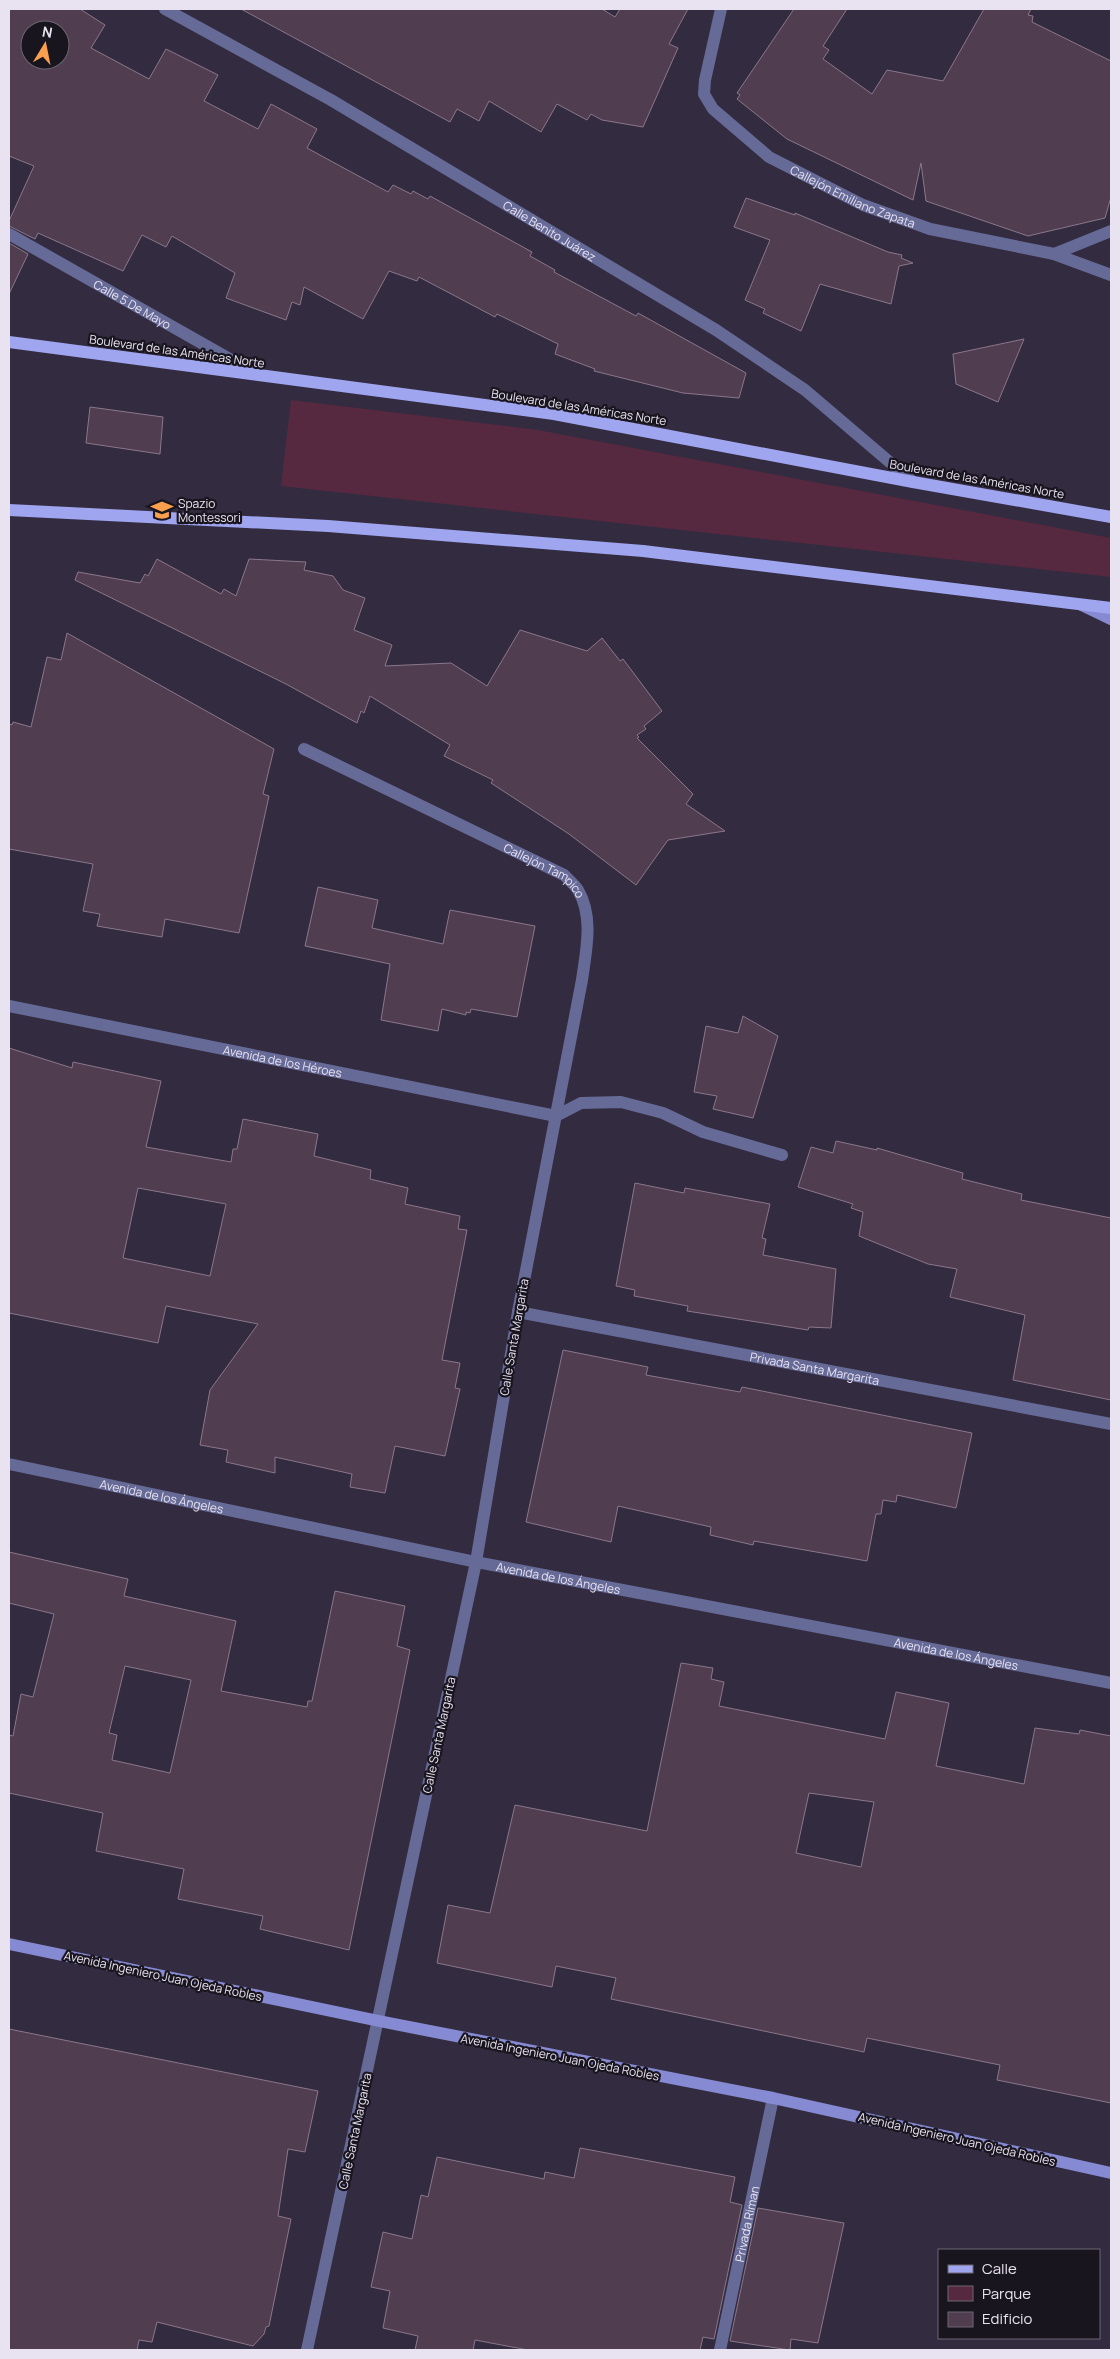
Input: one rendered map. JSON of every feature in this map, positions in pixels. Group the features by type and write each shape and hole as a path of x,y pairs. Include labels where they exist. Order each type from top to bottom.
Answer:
{"main road":[{"name":"Boulevard de las Américas Norte","path":"9,342 554,414 913,482 1111,517"},
{"path":"9,510 328,526 643,551 1111,608"},
{"path":"1082,605 1111,619"},
{"name":"Avenida Ingeniero Juan Ojeda Robles","path":"9,1944 379,2021 773,2098 1111,2173"}],"street":[{"name":"Calle Benito Juárez","path":"165,9 331,100 716,330 805,390 913,482"},
{"name":"Callejón Emiliano Zapata","path":"721,9 705,80 704,94 713,109 769,157 863,205 930,228 1054,254 1111,275"},
{"path":"1054,254 1111,230"},
{"name":"Calle 5 De Mayo","path":"9,234 258,376"},
{"name":"Callejón Tampico","path":"304,749 564,875 578,889 586,910 588,934 582,980 556,1116"},
{"name":"Avenida de los Héroes","path":"9,1006 556,1116"},
{"path":"556,1116 581,1103 621,1102 663,1112 703,1132 782,1155"},
{"name":"Calle Santa Margarita","path":"307,2350 476,1562 518,1312 556,1116"},
{"name":"Privada Santa Margarita","path":"518,1312 1111,1424"},
{"name":"Avenida de los Ángeles","path":"9,1464 476,1562 1111,1683"},
{"name":"Privada Riman","path":"720,2350 773,2098"}],"green space":[{"path":"291,400 538,430 1111,538 1111,577 281,486"}],"building":[{"path":"9,9 80,9 105,25 91,48 149,79 166,49 218,75 204,101 258,129 271,104 317,129 307,148 388,192 393,185 411,194 413,191 428,199 430,196 532,252 530,256 555,270 554,272 636,316 638,313 746,373 739,398 683,393 594,371 595,369 555,354 558,344 497,314 495,317 419,277 417,281 389,271 363,319 304,287 300,305 292,302 286,320 226,298 235,273 172,236 166,247 142,235 123,271 38,233 35,239 9,226 9,221 34,166 9,156"},
{"path":"241,9 602,9 615,17 620,9 688,9 669,44 678,48 643,127 602,120 591,114 587,120 557,104 541,132 489,101 479,121 457,109 450,122"},
{"path":"794,9 847,9 823,46 829,50 823,59 872,94 887,70 943,81 984,9 1031,9 1028,15 1033,16 1032,22 1111,61 1111,197 1105,218 1028,236 926,201 921,163 913,200 787,139 737,99 740,95 737,93"},
{"path":"746,198 795,215 795,213 888,252 902,255 901,258 913,263 899,266 891,304 820,284 801,331 763,313 765,309 745,300 770,240 734,227"},
{"path":"9,243 28,254 9,294"},
{"path":"1024,339 998,402 956,384 953,354"},
{"path":"90,407 163,417 160,454 86,443"},
{"path":"157,559 221,594 224,589 236,596 249,559 306,562 304,570 333,576 343,590 365,598 354,630 392,645 385,666 451,663 487,686 520,630 587,651 602,638 620,661 623,659 662,711 644,726 646,729 637,735 639,737 637,738 693,794 686,804 725,831 668,840 636,885 569,834 491,783 493,780 444,756 450,745 370,696 364,713 361,711 357,723 286,684 75,580 78,572 140,583 145,574 148,576"},
{"path":"67,633 274,749 263,794 269,796 239,933 165,919 162,937 97,926 100,914 83,911 93,864 9,849 9,724 12,725 13,722 31,727 47,657 61,660"},
{"path":"318,887 378,900 372,928 443,944 450,910 535,926 517,1017 471,1009 470,1013 466,1012 466,1015 442,1009 438,1031 381,1020 390,964 305,946"},
{"path":"743,1016 778,1036 753,1118 713,1109 717,1096 694,1092 706,1026 738,1033"},
{"path":"9,1048 72,1068 73,1062 161,1081 146,1147 231,1162 233,1149 237,1149 243,1119 318,1134 314,1156 371,1170 370,1179 408,1188 405,1204 460,1216 458,1229 467,1230 442,1360 460,1363 455,1388 460,1389 445,1456 395,1446 385,1493 350,1487 352,1474 275,1457 275,1473 226,1462 228,1450 200,1445 210,1390 258,1324 166,1306 158,1343 9,1313","holes":["138,1188 226,1204 210,1276 123,1258"]},
{"path":"836,1141 877,1150 877,1148 963,1173 962,1179 1022,1194 1021,1200 1111,1218 1111,1400 1013,1380 1025,1315 950,1297 957,1269 928,1264 859,1236 863,1212 851,1208 853,1204 798,1187 811,1147 833,1153"},
{"path":"635,1183 684,1193 685,1188 770,1204 762,1238 766,1239 763,1255 836,1269 831,1328 809,1327 808,1330 687,1311 688,1306 634,1296 635,1290 616,1286"},
{"path":"563,1350 648,1367 646,1375 740,1392 742,1387 972,1433 956,1508 897,1495 896,1502 883,1500 881,1514 876,1514 867,1561 754,1541 753,1545 710,1535 711,1527 618,1506 611,1542 526,1522"},
{"path":"9,1552 128,1579 124,1596 236,1621 221,1691 307,1707 308,1701 312,1701 335,1591 405,1606 397,1646 410,1650 349,1950 260,1929 263,1916 178,1899 184,1869 96,1851 103,1813 9,1793 9,1735 13,1736 21,1694 33,1697 54,1614 9,1603","holes":["125,1666 191,1680 170,1773 112,1760 117,1735 109,1733"]},
{"path":"681,1663 713,1668 711,1679 724,1682 719,1706 885,1739 896,1692 949,1703 936,1766 1024,1784 1035,1728 1079,1734 1080,1730 1111,1736 1111,2103 997,2080 1000,2065 867,2038 864,2052 611,1999 616,1978 556,1966 552,1987 437,1963 448,1905 490,1913 515,1805 647,1831","holes":["809,1793 874,1802 861,1867 796,1853"]},
{"path":"9,2029 318,2091 305,2152 288,2149 278,2216 291,2219 269,2326 266,2327 264,2334 253,2346 157,2322 152,2342 139,2340 137,2350 9,2350"},
{"path":"580,2148 735,2177 730,2202 742,2205 714,2339 703,2337 700,2350 528,2350 475,2340 473,2350 415,2350 418,2336 383,2328 390,2291 371,2287 383,2232 412,2239 421,2195 428,2197 437,2157 544,2179 545,2172 574,2178"},
{"path":"758,2208 844,2223 818,2343 791,2339 790,2350 730,2341"}],"place":[{"name":"Spazio Montessori","path":"162,510"}]}
